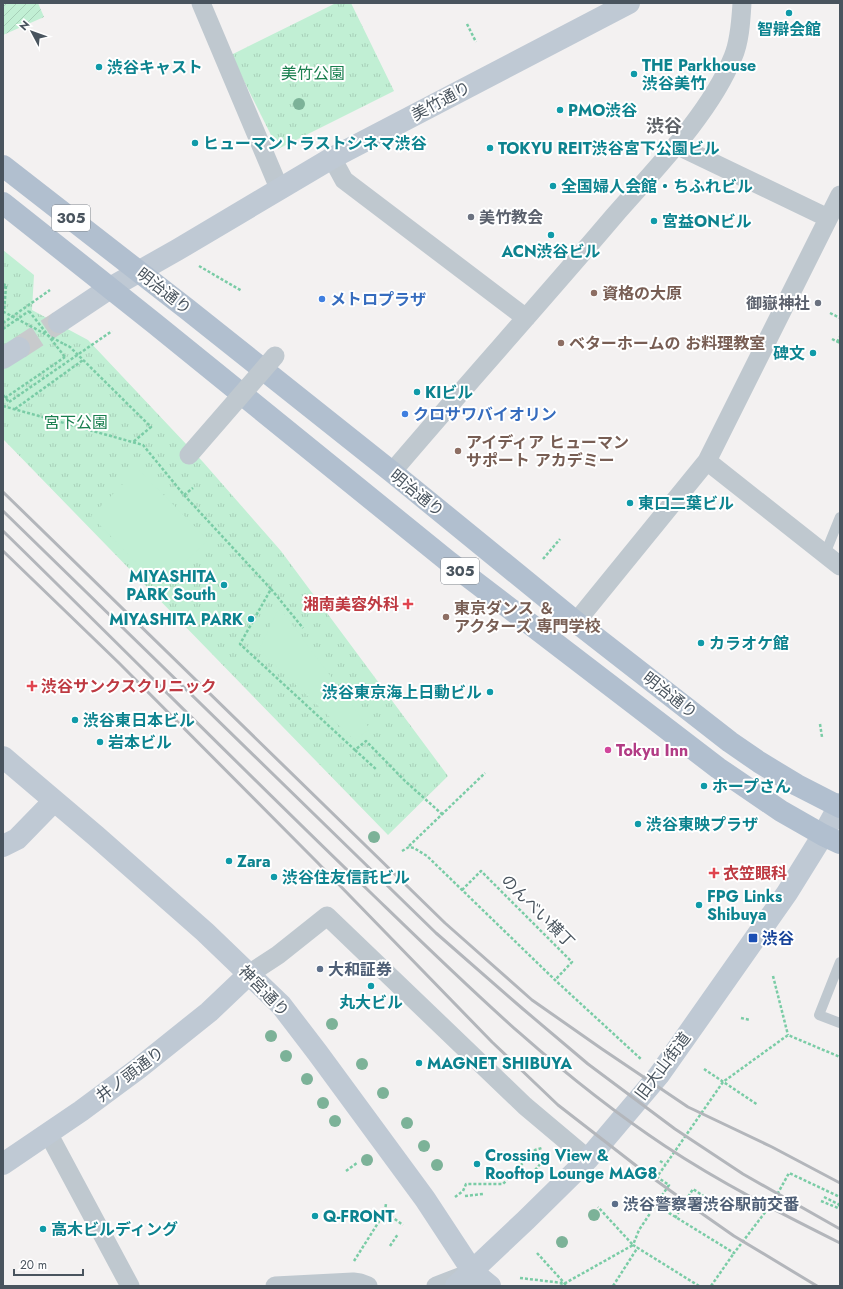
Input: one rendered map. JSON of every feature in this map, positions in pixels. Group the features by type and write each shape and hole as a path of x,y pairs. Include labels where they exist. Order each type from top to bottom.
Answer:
{"main road":[{"name":"明治通り","path":"3,166 139,271 392,472 576,622 736,746 797,785 840,806"},
{"name":"明治通り","path":"3,203 449,562 718,768 781,811 831,839"}],"street":[{"path":"201,3 279,188"},
{"name":"美竹通り","path":"59,322 110,288 332,158 629,3"},
{"path":"392,472 676,145 695,121 719,85 734,56 741,21 742,3"},
{"path":"676,145 828,218"},
{"path":"332,158 344,180 526,318"},
{"path":"576,622 707,461 840,195"},
{"path":"189,455 275,356"},
{"path":"707,461 833,560"},
{"name":"神宮通り","path":"3,757 199,927 281,1004 431,1209 472,1279 490,1286"},
{"path":"3,846 17,838 54,801"},
{"name":"旧大山街道","path":"456,1286 472,1279 588,1159 659,1075 787,893 831,839 840,806"},
{"path":"249,974 278,955 327,916 526,1106 588,1159"},
{"name":"井ノ頭通り","path":"3,1164 81,1111 139,1068 209,1012 249,974"},
{"path":"48,1133 130,1286"},
{"path":"436,1286 472,1279"},
{"path":"276,1286 353,1282 368,1286"}],"lane":[{"path":"833,560 840,517"},
{"path":"840,962 820,1015 840,1023"}],"path":[{"path":"467,24 476,42"},
{"path":"199,266 242,291"},
{"path":"4,286 4,312 70,347 151,427 133,442"},
{"path":"3,323 50,290"},
{"path":"3,329 29,311 65,357 4,396 9,402 112,331"},
{"path":"830,313 840,318"},
{"path":"832,339 839,342 840,337"},
{"path":"15,409 83,360"},
{"path":"3,406 143,445 184,495 271,589 303,628"},
{"path":"184,495 193,488"},
{"path":"543,559 560,539"},
{"path":"271,589 240,644 377,770"},
{"path":"820,724 822,737"},
{"path":"355,750 366,741 405,781 443,815"},
{"path":"402,851 409,847 485,774"},
{"path":"409,847 414,848 427,856 555,980 659,1075"},
{"name":"のんべい横丁","path":"462,890 481,871 572,962 555,980"},
{"path":"773,976 788,1035"},
{"path":"742,1018 750,1020"},
{"path":"788,1035 840,1057"},
{"path":"560,1286 565,1285 633,1244 639,1230 669,1185 657,1177 723,1082 788,1035"},
{"path":"704,1069 758,1105"},
{"path":"455,1197 463,1191 466,1184 503,1184 535,1150 548,1146"},
{"path":"535,1170 548,1157 551,1151"},
{"path":"660,1161 665,1164"},
{"path":"346,1171 357,1163"},
{"path":"711,1286 773,1202 789,1173 840,1197"},
{"path":"676,1218 693,1189 705,1197"},
{"path":"465,1196 484,1194"},
{"path":"824,1197 840,1205"},
{"path":"821,1201 838,1208 840,1205"},
{"path":"354,1261 386,1212 386,1203"},
{"path":"656,1205 734,1253"},
{"path":"598,1208 633,1244 697,1286"},
{"path":"386,1212 403,1225"},
{"path":"390,1246 398,1234"},
{"path":"613,1286 638,1247"},
{"path":"537,1253 565,1285"},
{"path":"520,1278 565,1285"}],"green space":[{"path":"3,3 38,3 44,17 3,35"},
{"name":"美竹公園","path":"336,3 351,3 394,91 278,149 231,55"},
{"name":"宮下公園","path":"3,250 34,275 32,310 88,340 203,462 281,551 448,776 388,835 3,439"},
{"path":"138,469 208,540 160,587 91,516"},
{"path":"279,607 370,729 354,740 259,650"}],"tunnel":[{"path":"19,348 59,322"}],"railway":[{"path":"3,492 445,923 532,1000 688,1107 772,1147 840,1183"},
{"path":"3,511 436,933 523,1009 588,1064 675,1129 743,1174 840,1229"},
{"path":"3,531 278,803 512,1027 587,1089 625,1118 686,1160 751,1197 840,1243"},
{"path":"3,551 119,663 316,861 492,1042 558,1105 643,1171 734,1236 817,1286"}],"place":[{"name":"智辯会館","path":"789,13"},
{"name":"渋谷キャスト","path":"99,67"},
{"name":"THE Parkhouse 渋谷美竹","path":"634,74"},
{"name":"PMO渋谷","path":"560,110"},
{"name":"ヒューマントラストシネマ渋谷","path":"195,143"},
{"name":"TOKYU REIT渋谷宮下公園ビル","path":"490,148"},
{"name":"全国婦人会館・ちふれビル","path":"553,186"},
{"name":"美竹教会","path":"471,217"},
{"name":"宮益ONビル","path":"654,221"},
{"name":"ACN渋谷ビル","path":"551,235"},
{"name":"資格の大原","path":"594,293"},
{"name":"メトロプラザ","path":"322,299"},
{"name":"御嶽神社","path":"818,303"},
{"name":"ベターホームの お料理教室","path":"561,343"},
{"name":"碑文","path":"813,353"},
{"name":"KIビル","path":"417,392"},
{"name":"クロサワバイオリン","path":"405,414"},
{"name":"アイディア ヒューマン サポート アカデミー","path":"458,451"},
{"name":"東口二葉ビル","path":"630,503"},
{"name":"MIYASHITA PARK South","path":"224,585"},
{"name":"湘南美容外科","path":"408,604"},
{"name":"東京ダンス ＆ アクターズ 専門学校","path":"446,617"},
{"name":"MIYASHITA PARK","path":"251,619"},
{"name":"カラオケ館","path":"701,643"},
{"name":"渋谷サンクスクリニック","path":"32,686"},
{"name":"渋谷東京海上日動ビル","path":"490,692"},
{"name":"渋谷東日本ビル","path":"75,720"},
{"name":"岩本ビル","path":"100,742"},
{"name":"Tokyu Inn","path":"608,750"},
{"name":"ホープさん","path":"704,786"},
{"name":"渋谷東映プラザ","path":"638,824"},
{"name":"Zara","path":"229,861"},
{"name":"衣笠眼科","path":"714,873"},
{"name":"渋谷住友信託ビル","path":"274,877"},
{"name":"FPG Links Shibuya","path":"699,905"},
{"name":"渋谷","path":"753,938"},
{"name":"大和証券","path":"320,969"},
{"name":"丸大ビル","path":"371,986"},
{"name":"MAGNET SHIBUYA","path":"419,1063"},
{"name":"Crossing View & Rooftop Lounge MAG8","path":"477,1164"},
{"name":"渋谷警察署渋谷駅前交番","path":"615,1204"},
{"name":"Q-FRONT","path":"315,1216"},
{"name":"高木ビルディング","path":"43,1229"}],"district":[{"name":"渋谷","path":"664,126"}]}
